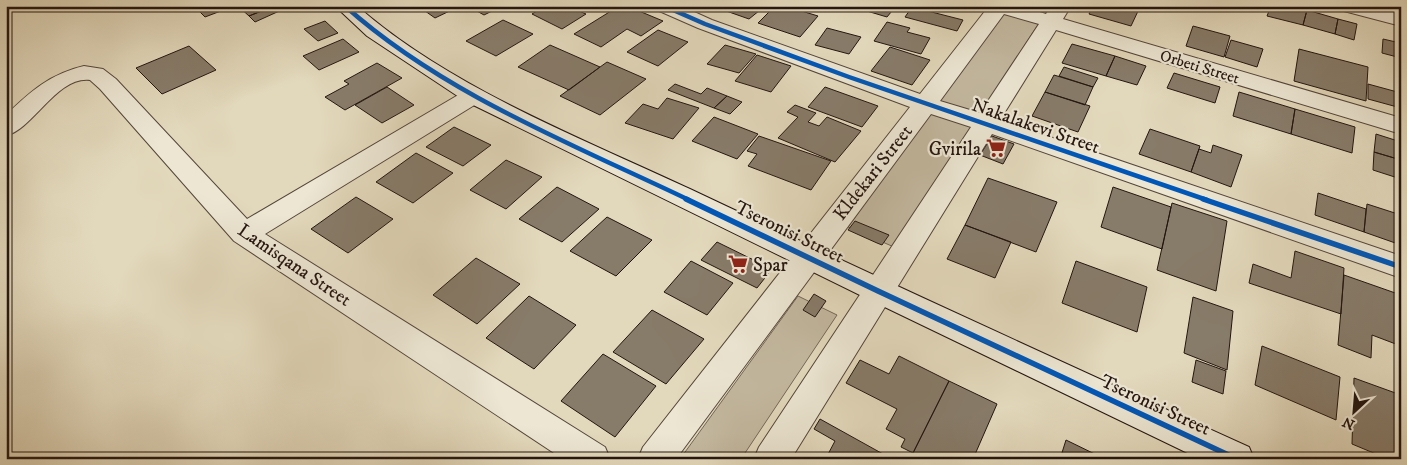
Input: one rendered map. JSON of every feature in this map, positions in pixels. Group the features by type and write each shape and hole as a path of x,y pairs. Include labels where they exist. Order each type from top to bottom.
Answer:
{"street":[{"name":"Tseronisi Street","path":"344,6 374,32 473,96 878,291 1237,459"},
{"name":"Nakalakevi Street","path":"664,6 705,24 925,104 1401,267"},
{"name":"Kldekari Street","path":"655,459 999,6"},
{"name":"Orbeti Street","path":"999,6 1056,14 1401,126"},
{"path":"1347,6 1401,20"},
{"path":"771,459 1056,14"},
{"name":"Lamisqana Street","path":"6,128 49,89 64,80 84,73 96,74 108,84 244,234 593,459"},
{"path":"244,234 473,96"}],"shaded area":[{"path":"1007,6 1050,6 894,247 848,227"},
{"path":"798,296 837,315 741,459 680,459"}],"building":[{"path":"194,6 234,6 205,17"},
{"path":"238,6 274,6 249,16"},
{"path":"274,6 284,6 286,8 255,22 249,16"},
{"path":"418,6 460,6 435,18"},
{"path":"468,6 502,6 484,15"},
{"path":"545,6 579,6 574,9 586,14 562,29 532,14"},
{"path":"619,6 627,6 663,21 641,36 627,29 601,47 574,34"},
{"path":"712,6 765,6 749,19"},
{"path":"775,6 785,6 818,16 800,37 758,23"},
{"path":"850,6 896,6 887,17"},
{"path":"1093,6 1127,6 1139,9 1131,26 1089,14"},
{"path":"1271,6 1293,6 1307,10 1303,25 1267,16"},
{"path":"912,7 963,20 957,31 905,17"},
{"path":"1307,10 1338,19 1335,34 1303,25"},
{"path":"1338,19 1357,24 1354,40 1335,34"},
{"path":"503,20 533,34 496,56 466,41"},
{"path":"325,21 338,33 318,41 304,29"},
{"path":"887,22 910,28 907,32 930,38 921,54 874,41"},
{"path":"1193,26 1230,36 1224,57 1186,46"},
{"path":"827,28 861,37 849,54 815,45"},
{"path":"658,30 688,42 658,66 627,52"},
{"path":"1396,33 1401,34 1401,58 1382,53 1383,39 1396,42"},
{"path":"343,39 359,52 319,70 303,56"},
{"path":"1231,40 1263,49 1257,67 1225,57"},
{"path":"1072,44 1115,56 1106,76 1062,63"},
{"path":"550,45 600,67 569,90 518,67"},
{"path":"725,45 756,54 739,73 707,64"},
{"path":"189,46 216,70 162,94 136,68"},
{"path":"890,47 930,60 912,85 871,71"},
{"path":"1299,49 1368,67 1366,101 1294,81"},
{"path":"757,55 791,66 771,92 735,81"},
{"path":"1115,56 1146,66 1137,85 1106,76"},
{"path":"607,62 646,79 600,115 560,96"},
{"path":"377,63 402,78 345,110 325,97 349,84 344,81"},
{"path":"1064,67 1098,78 1093,87 1059,76"},
{"path":"1174,73 1220,87 1215,103 1167,88"},
{"path":"1054,75 1093,87 1085,105 1045,92"},
{"path":"675,84 701,94 707,88 727,96 714,108 668,90"},
{"path":"1368,84 1401,93 1401,108 1368,99"},
{"path":"387,87 414,105 382,123 355,105"},
{"path":"825,87 878,106 862,127 808,107"},
{"path":"1045,92 1090,106 1078,132 1032,116"},
{"path":"1239,92 1295,109 1291,134 1233,116"},
{"path":"727,96 742,102 730,114 714,108"},
{"path":"667,98 699,108 673,139 625,123 643,104 658,109"},
{"path":"795,105 816,113 808,122 819,126 827,117 861,131 835,162 778,138 798,117 787,112"},
{"path":"1295,109 1355,127 1352,153 1291,134"},
{"path":"714,117 758,134 737,159 692,141"},
{"path":"454,127 491,145 463,166 426,147"},
{"path":"1150,129 1200,146 1191,172 1139,154"},
{"path":"1376,134 1401,142 1401,160 1374,152"},
{"path":"759,136 831,161 811,190 748,166 757,154 747,151"},
{"path":"992,136 1014,144 1003,164 980,155"},
{"path":"1213,145 1242,155 1231,187 1191,172 1199,149 1211,153"},
{"path":"1374,152 1401,160 1401,179 1373,170"},
{"path":"416,153 453,173 413,203 376,182"},
{"path":"506,160 542,177 506,209 470,190"},
{"path":"988,178 1057,202 1036,252 965,225"},
{"path":"557,187 599,209 562,242 519,219"},
{"path":"1113,187 1171,207 1162,249 1101,227"},
{"path":"1318,193 1366,209 1364,232 1315,215"},
{"path":"356,197 393,219 348,253 311,229"},
{"path":"1172,203 1227,221 1216,291 1157,270"},
{"path":"1367,204 1401,215 1401,245 1364,232"},
{"path":"607,217 652,240 616,276 570,251"},
{"path":"855,221 889,235 882,245 877,243 848,230"},
{"path":"965,225 1011,242 995,278 947,259"},
{"path":"717,242 772,269 757,288 701,260"},
{"path":"1295,251 1344,268 1341,314 1249,283 1253,264 1291,278"},
{"path":"476,258 520,284 477,324 433,295"},
{"path":"691,261 733,283 707,315 664,292"},
{"path":"1076,261 1147,287 1137,332 1062,303"},
{"path":"1344,275 1401,295 1401,346 1372,335 1371,358 1338,345"},
{"path":"814,294 826,301 815,317 803,310"},
{"path":"529,296 576,325 534,369 486,338"},
{"path":"1193,297 1233,311 1227,370 1184,353"},
{"path":"652,310 704,339 666,384 613,352"},
{"path":"1262,346 1340,377 1336,420 1255,385"},
{"path":"603,354 656,386 615,437 561,401"},
{"path":"899,356 949,381 913,453 901,447 905,439 886,429 897,409 846,383 860,360 889,374"},
{"path":"1196,360 1226,371 1223,394 1192,382"},
{"path":"1354,378 1401,395 1401,459 1388,459 1352,444"},
{"path":"949,381 997,404 973,459 923,459 913,453"},
{"path":"820,419 892,459 827,459 835,441 814,429"},
{"path":"1066,440 1105,459 1060,459"}],"cycle path":[{"path":"345,6 374,32 473,96 878,291 1237,459"},
{"path":"664,6 705,24 925,104 1401,267"}],"place":[{"name":"Gvirila","path":"996,148"},
{"name":"Spar","path":"738,264"}]}
